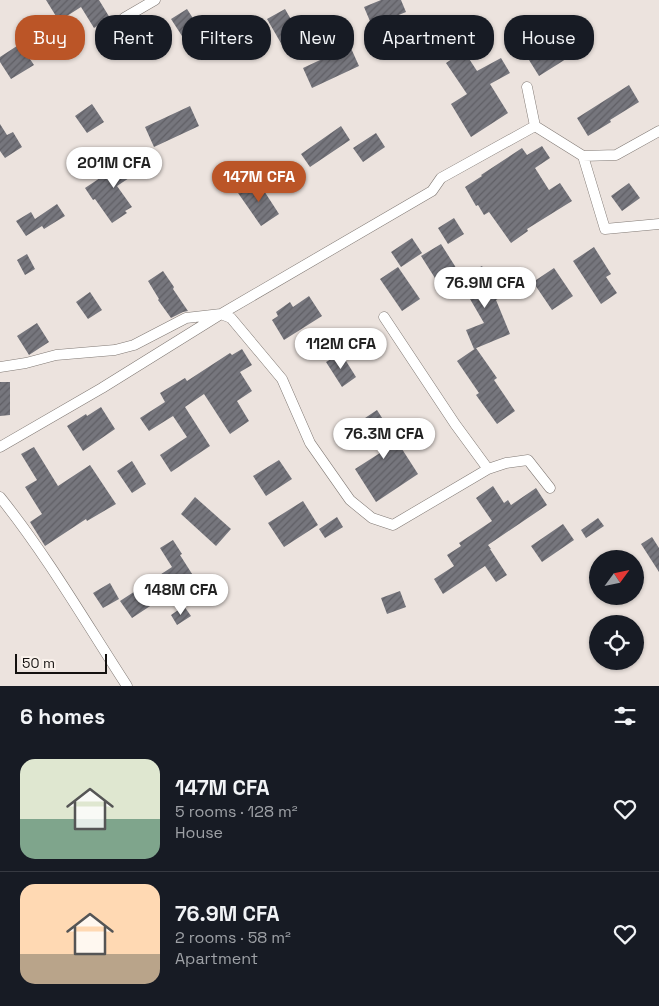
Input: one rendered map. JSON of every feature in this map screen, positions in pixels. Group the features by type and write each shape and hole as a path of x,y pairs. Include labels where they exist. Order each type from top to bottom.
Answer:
{"street":[{"path":"129,15 155,0"},
{"path":"527,86 535,126 583,156 616,155 659,131"},
{"path":"0,447 102,388 221,314 432,191 441,178 535,126"},
{"path":"583,156 605,229 659,224"},
{"path":"0,367 56,355 115,350 134,344 186,318 221,314 231,318 282,379 310,443 350,500 372,518 393,525 488,469 506,463 528,460 550,488"},
{"path":"384,317 455,424 488,469"},
{"path":"0,497 18,519 60,581 127,686"}],"building":[{"path":"46,0 99,0 108,15 95,15 94,28 81,7 68,15 55,15"},
{"path":"381,0 401,0 406,12 399,15 367,15 364,7"},
{"path":"187,9 191,15 182,15 182,36 172,21 172,18"},
{"path":"285,9 288,15 281,15 281,43 271,26 271,17"},
{"path":"15,47 15,60 31,60 34,65 11,79 0,62 0,57"},
{"path":"354,55 359,66 312,88 303,68 320,60 354,60"},
{"path":"501,58 510,73 490,84 508,113 471,137 451,104 467,94 446,63 450,60 470,60 477,71"},
{"path":"529,60 564,60 539,76"},
{"path":"629,85 639,102 588,136 577,118"},
{"path":"92,104 104,122 87,133 75,116"},
{"path":"190,106 199,126 154,147 145,127"},
{"path":"0,124 7,135 13,132 22,147 5,158 0,151"},
{"path":"341,126 350,140 310,167 301,154"},
{"path":"376,133 385,147 363,162 353,148"},
{"path":"542,146 550,158 535,168 549,190 560,183 572,201 527,229 528,231 511,243 489,212 484,215 478,205 476,206 465,187 522,148 527,155"},
{"path":"136,154 142,164 136,168 138,172 117,186 132,207 125,211 127,213 112,223 85,188"},
{"path":"257,180 279,214 261,226 238,193"},
{"path":"629,183 640,198 622,211 611,196"},
{"path":"57,204 65,216 44,229 42,226 26,236 16,221 31,212 35,219"},
{"path":"454,218 464,234 448,244 438,228"},
{"path":"412,238 422,253 401,267 391,252"},
{"path":"441,244 460,274 440,286 421,256"},
{"path":"594,247 611,274 606,277 617,293 601,304 573,261"},
{"path":"27,254 35,269 25,275 17,260"},
{"path":"482,266 493,287 495,286 501,297 496,300 510,334 474,349 466,330 484,323 470,299 472,298 461,277"},
{"path":"398,267 420,299 402,311 380,279"},
{"path":"554,268 573,296 552,310 533,282"},
{"path":"163,271 188,311 171,318 158,300 148,281"},
{"path":"90,292 102,310 88,319 76,302"},
{"path":"309,296 322,316 284,340 272,320 278,316 276,312 290,302 293,307"},
{"path":"37,323 49,342 29,355 17,336"},
{"path":"476,348 497,378 494,380 515,411 497,424 476,395 479,393 457,361"},
{"path":"242,349 252,365 240,372 252,391 237,401 249,421 230,434 204,394 185,407 210,446 171,472 160,455 187,437 173,416 149,431 140,418 165,402 160,393 185,378 187,381 230,353 232,355"},
{"path":"341,353 356,377 342,387 326,362"},
{"path":"0,382 10,382 10,415 0,416"},
{"path":"101,407 115,429 83,451 67,426"},
{"path":"377,410 418,474 376,502 355,469 380,453 359,422"},
{"path":"34,447 58,486 90,465 116,504 87,521 86,519 45,546 30,522 42,514 25,487 37,480 21,454"},
{"path":"279,460 292,479 266,496 253,476"},
{"path":"132,461 146,484 132,493 117,471"},
{"path":"493,486 504,503 508,500 511,505 536,488 547,505 488,545 507,575 496,582 485,566 443,594 434,579 454,566 447,555 461,546 459,543 492,521 476,498"},
{"path":"195,497 231,529 216,546 181,514"},
{"path":"303,501 318,525 284,547 268,523"},
{"path":"337,517 343,527 325,538 319,529"},
{"path":"598,518 604,526 586,538 581,530"},
{"path":"563,524 574,540 542,562 531,546"},
{"path":"652,537 659,548 659,572 641,544"},
{"path":"173,540 194,577 132,618 120,601 172,567 160,548"},
{"path":"110,583 119,599 103,608 93,593"},
{"path":"400,591 406,607 387,614 381,598"},
{"path":"184,606 191,616 177,625 171,615"}]}
